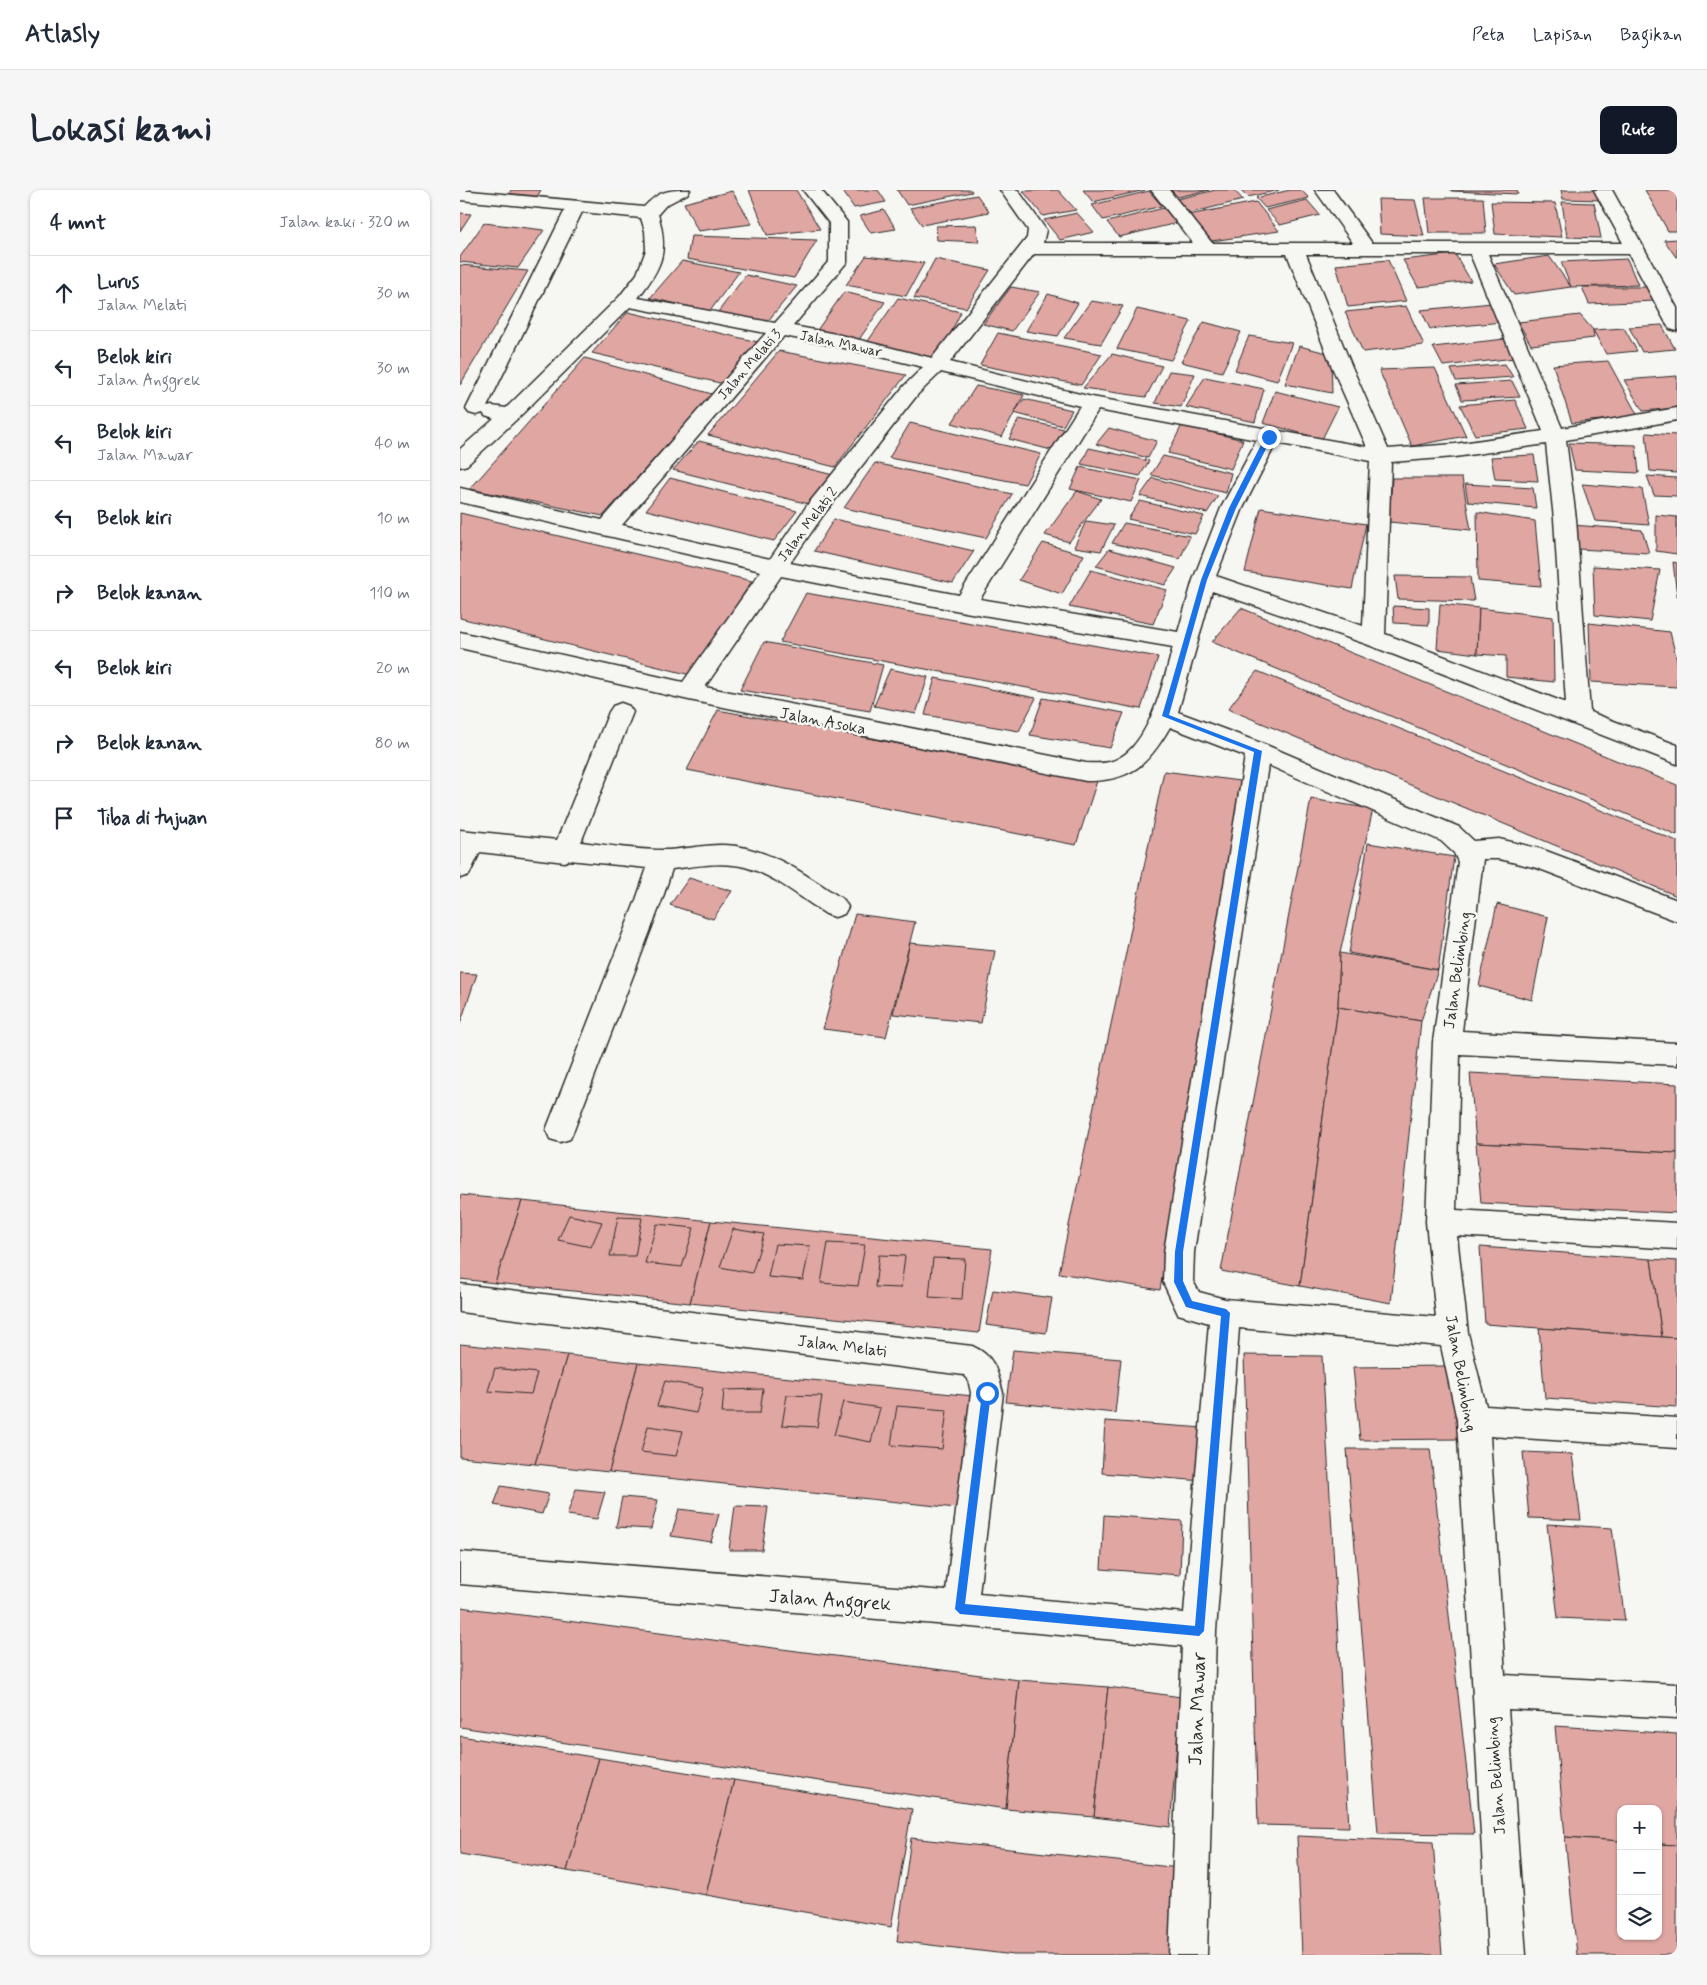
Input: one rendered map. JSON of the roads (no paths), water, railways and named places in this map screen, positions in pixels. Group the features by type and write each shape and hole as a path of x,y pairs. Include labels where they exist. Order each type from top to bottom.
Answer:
{"street":[{"path":"649,213 660,201 681,190"},
{"name":"Jalan Melati 3","path":"607,528 838,262 838,222 812,190"},
{"path":"1009,190 1037,230 1036,239 1030,248"},
{"path":"1160,190 1207,248"},
{"path":"1324,190 1367,249"},
{"path":"1603,190 1677,325"},
{"path":"460,195 649,213"},
{"path":"510,415 468,408 576,206"},
{"path":"460,460 510,415 626,301 646,275 655,250 654,231 649,213"},
{"path":"1030,248 1637,249"},
{"name":"Jalan Melati 2","path":"689,692 816,509 911,390 937,365 1030,248"},
{"path":"1294,248 1342,367 1381,456 1374,638"},
{"path":"1478,249 1555,436 1565,519 1579,718"},
{"name":"Jalan Mawar","path":"626,301 836,340 1092,403 1269,437 1381,456 1408,455 1555,436 1677,414"},
{"path":"965,604 1092,403"},
{"name":"Jalan Asoka","path":"460,640 689,692 1086,772 1111,771 1126,765 1143,752 1165,716 1204,580 1232,508 1269,437"},
{"path":"460,495 776,567 965,604 1185,641"},
{"path":"1204,580 1374,638 1677,755"},
{"path":"565,852 621,712"},
{"path":"1165,716 1258,751 1450,834 1462,843 1468,852 1500,849 1519,853 1562,866 1677,911"},
{"path":"1258,751 1179,1252 1178,1282 1190,1304 1226,1313 1453,1333"},
{"path":"460,868 466,841 662,860 732,855 751,859 770,867 835,907"},
{"name":"Jalan Belimbing","path":"1468,852 1471,862 1447,1042 1440,1222 1453,1333 1473,1420 1489,1691 1508,1955"},
{"path":"560,1130 649,900 662,860"},
{"path":"1447,1042 1677,1054"},
{"path":"1440,1222 1677,1236"},
{"name":"Jalan Melati","path":"460,1298 972,1362 982,1372 987,1393 960,1609"},
{"name":"Jalan Mawar","path":"1188,1955 1199,1631 1226,1313"},
{"path":"1473,1420 1677,1433"},
{"name":"Jalan Anggrek","path":"460,1568 960,1609 1199,1631"},
{"path":"1489,1691 1677,1701"}]}
